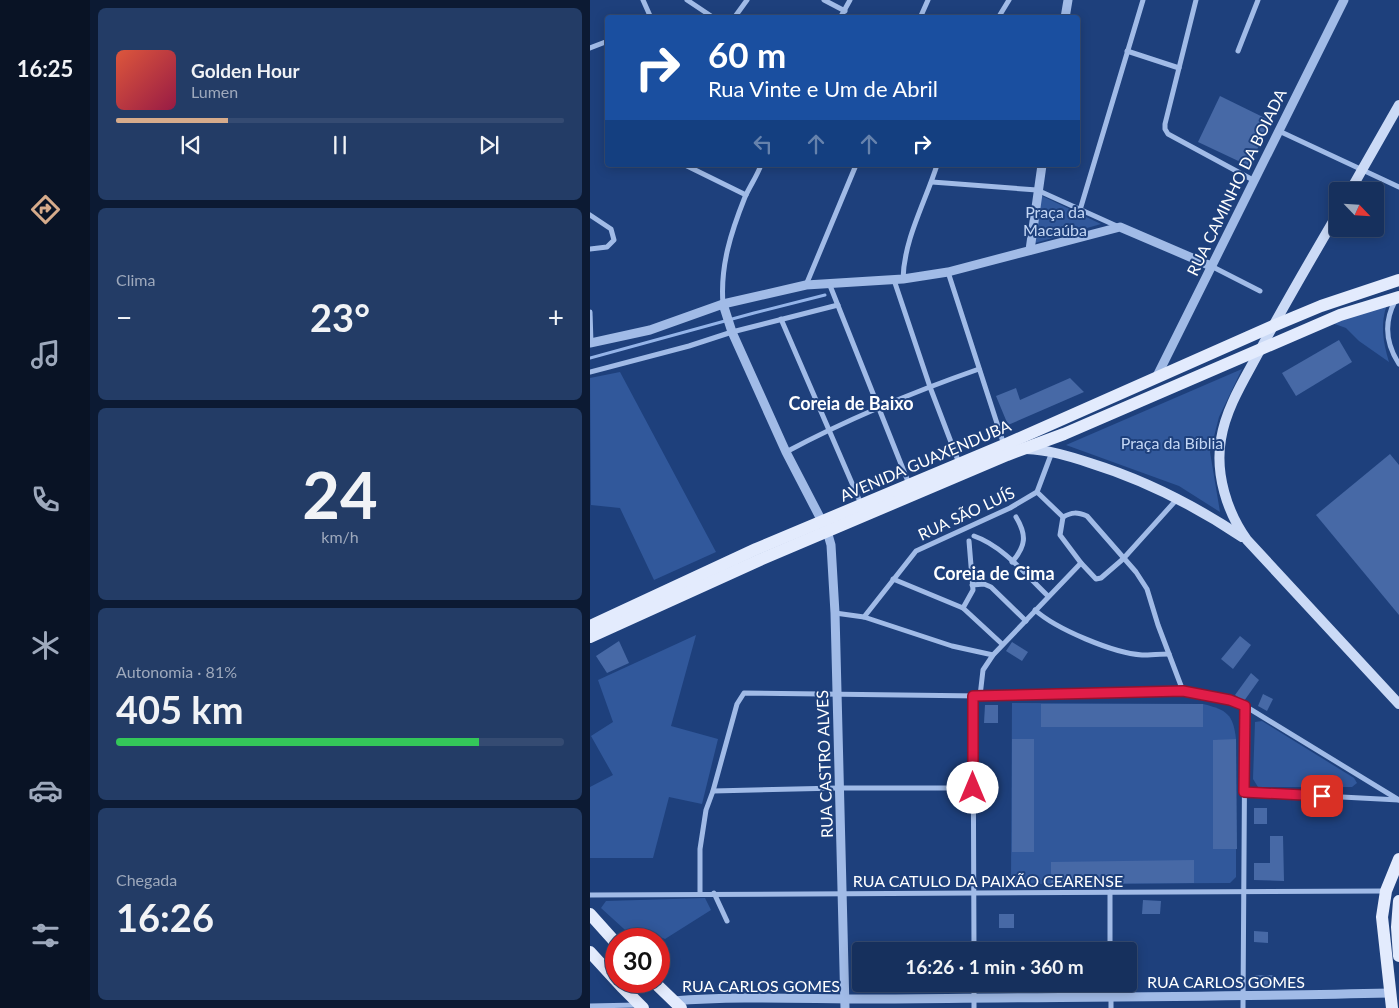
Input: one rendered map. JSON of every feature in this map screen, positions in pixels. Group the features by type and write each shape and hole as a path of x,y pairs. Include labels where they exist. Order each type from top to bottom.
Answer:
{"main road":[{"path":"1355,182 1399,105"},
{"path":"1329,229 1273,326 1229,411 1222,434 1220,453 1221,476 1228,502 1239,529 1247,540 1399,704"},
{"name":"AVENIDA GUAXENDUBA","path":"590,626 756,550 824,527 1006,450 1156,378 1273,326 1321,306 1399,280"},
{"name":"AVENIDA GUAXENDUBA","path":"590,637 762,559 824,527 861,505 959,464 1006,450 1023,449 1064,434 1293,335 1340,316 1398,298"},
{"path":"1273,326 1284,334 1293,335"},
{"path":"1064,434 1078,424 1148,394 1155,386 1156,378"},
{"path":"1023,449 1052,452 1110,469 1149,484 1178,498 1247,540"},
{"path":"1392,1008 1394,995 1382,917 1386,891 1399,859"},
{"path":"1399,900 1397,927 1399,956"},
{"path":"590,914 605,931"},
{"path":"592,957 634,1006"},
{"path":"666,993 677,1004"}],"street":[{"path":"643,0 650,15"},
{"path":"687,0 710,15"},
{"path":"736,15 747,0"},
{"path":"824,0 844,11"},
{"path":"842,15 850,0"},
{"path":"921,15 928,0"},
{"path":"1000,15 1009,0"},
{"path":"1066,15 1068,0"},
{"path":"1080,210 1143,0"},
{"path":"1196,0 1165,129 1168,134 1253,180"},
{"path":"1238,51 1258,0"},
{"name":"RUA CAMINHO DA BOIADA","path":"1156,378 1344,0"},
{"path":"590,48 605,42"},
{"path":"1127,51 1179,68"},
{"path":"1278,130 1399,187"},
{"path":"690,167 746,196"},
{"path":"724,307 722,278 727,249 746,196 760,167"},
{"path":"806,285 855,167"},
{"path":"936,167 906,246 898,279 930,387 959,464"},
{"path":"1030,250 1042,167"},
{"path":"932,182 1037,190 1211,266 1260,291"},
{"path":"590,215 611,229 614,240 608,247 590,249"},
{"path":"590,312 590,343 650,330 724,307 806,285 898,279 948,272 1120,227"},
{"path":"948,272 1006,450"},
{"path":"829,283 909,485"},
{"path":"1398,298 1389,318 1388,343 1399,364"},
{"path":"590,372 680,348 731,329 838,305"},
{"name":"RUA CASTRO ALVES","path":"724,307 731,329 786,452 824,527 831,545 835,613 845,1004"},
{"path":"781,319 861,505"},
{"path":"786,452 829,429 979,369"},
{"name":"RUA SÃO LUÍS","path":"864,617 909,558 922,547 1010,508 1037,492 1052,452"},
{"path":"1037,492 1063,517"},
{"path":"1178,498 1123,559 1101,578 1096,579 1060,536 1063,517 1071,512 1078,512 1087,516 1100,529 1123,559 1136,572 1147,588 1183,691"},
{"path":"1012,562 1019,554 1024,541 1022,527 1016,517"},
{"path":"974,536 993,546 1048,596"},
{"path":"963,608 971,596 972,585 968,540"},
{"path":"980,696 984,670 993,655 1081,563"},
{"path":"893,579 963,608 1002,644"},
{"path":"972,585 984,584 991,587 1026,621"},
{"path":"1034,610 1059,627 1119,651 1142,655 1169,654"},
{"path":"835,613 864,617 952,646 993,655"},
{"path":"700,894 702,826 737,704 744,693 980,696 1183,691 1230,700 1245,706 1399,800"},
{"path":"973,696 974,942"},
{"path":"1243,1008 1245,706"},
{"path":"713,791 839,788 973,788"},
{"path":"1244,792 1399,800"},
{"name":"RUA CATULO DA PAIXÃO CEARENSE","path":"590,895 1386,891"},
{"path":"1110,892 1110,942"},
{"path":"714,894 727,921"},
{"path":"974,992 974,1008"},
{"path":"1111,992 1111,1008"},
{"name":"RUA CARLOS GOMES","path":"677,1004 732,997 845,1004 974,998 1394,995"},
{"path":"590,1006 634,1006"}],"green space":[{"name":"Praça da Macaúba","path":"1040,195 1101,224 1035,243"},
{"path":"1387,304 1383,333 1389,362 1359,341 1346,328 1332,323"},
{"name":"Praça da Bíblia","path":"1242,369 1219,417 1210,452 1220,512 1179,486 1066,445"},
{"path":"620,372 716,552 654,580 620,508 591,505 590,378"},
{"path":"696,635 671,726 718,739 702,804 669,797 653,858 590,858 590,787 613,775 591,736 613,722 598,680"},
{"path":"1012,703 1203,704 1218,708 1227,714 1233,724 1236,739 1236,877 1230,883 1011,883"},
{"path":"1262,721 1354,778 1357,783 1352,787 1258,787 1253,779 1255,722"},
{"path":"705,898 711,910 670,936 670,928 623,928 601,908 606,901"}],"building":[{"path":"1220,96 1271,121 1249,166 1198,142"},
{"path":"1339,340 1352,362 1296,396 1282,373"},
{"path":"1070,378 1084,392 1008,425 996,396 1016,388 1020,400"},
{"path":"1390,454 1399,465 1399,615 1316,515"},
{"path":"1240,636 1251,645 1233,669 1221,659"},
{"path":"619,641 629,663 607,673 596,656"},
{"path":"1012,642 1028,652 1022,661 1006,651"},
{"path":"1251,673 1259,680 1244,701 1235,695"},
{"path":"1263,694 1273,699 1267,711 1258,706"},
{"path":"1041,704 1203,704 1203,727 1041,727"},
{"path":"985,705 998,705 998,723 984,723"},
{"path":"1012,739 1034,739 1034,852 1012,852"},
{"path":"1236,739 1237,849 1213,849 1213,740"},
{"path":"1254,808 1267,808 1267,824 1254,824"},
{"path":"1270,836 1283,836 1284,881 1254,880 1254,863 1270,863"},
{"path":"1194,860 1194,883 1051,884 1051,862"},
{"path":"1143,900 1161,901 1160,914 1142,914"},
{"path":"999,914 1014,914 1014,928 999,928"},
{"path":"1254,931 1268,932 1268,943 1254,942"},
{"path":"1254,975 1273,975 1273,986 1254,987"}],"waterway":[{"path":"590,358 825,295"}],"district":[{"name":"Coreia de Baixo","path":"851,403"},
{"name":"Coreia de Cima","path":"994,573"}],"route":[{"path":"973,788 973,696 1183,691 1230,700 1245,706 1244,792 1322,796"}]}
